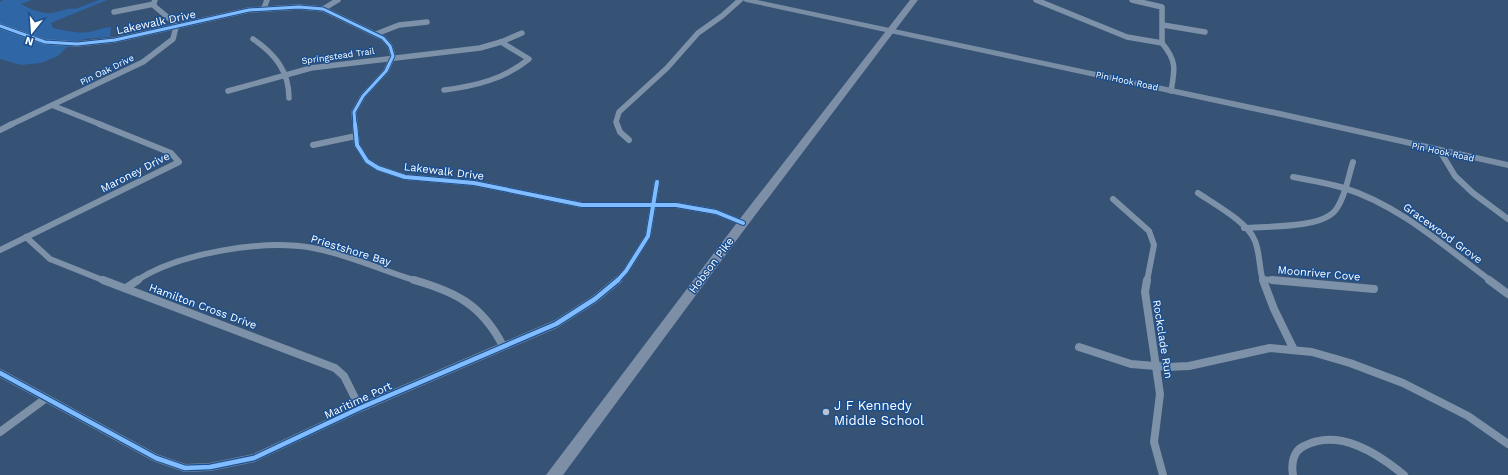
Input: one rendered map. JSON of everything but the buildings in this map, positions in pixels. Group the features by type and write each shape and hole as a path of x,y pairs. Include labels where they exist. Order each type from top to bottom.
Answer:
{"main road":[{"name":"Hobson Pike","path":"554,475 743,223 914,0"}],"street":[{"path":"264,8 267,0"},
{"path":"323,9 338,0"},
{"path":"629,140 620,132 616,122 619,112 667,68 698,33 722,16 740,0"},
{"name":"Pin Hook Road","path":"746,0 1508,165"},
{"path":"1036,0 1127,37 1162,43 1176,63 1171,91"},
{"path":"1132,0 1162,8 1162,43"},
{"path":"114,12 154,2 153,5 171,20 176,27"},
{"name":"Lakewalk Drive","path":"0,26 45,42 77,44 115,40 264,8 299,7 323,9 376,34 383,38 390,46 393,57 386,71 363,96 354,112 356,136 359,149 367,161 378,168 405,177 474,183 582,205 676,206 716,212 743,223"},
{"path":"376,34 399,25 427,22"},
{"path":"1163,25 1205,32"},
{"name":"Pin Oak Drive","path":"0,130 54,106 143,62 170,43 176,27"},
{"name":"Springstead Trail","path":"228,91 311,68 393,57 480,48 501,42 522,33"},
{"path":"253,39 276,56 286,74 290,87 288,98"},
{"path":"444,90 492,82 523,64 529,58 501,42"},
{"name":"Maroney Drive","path":"0,250 179,162 171,153 54,106"},
{"path":"313,145 356,136"},
{"path":"1440,151 1455,176 1473,193 1507,217"},
{"path":"1244,228 1295,224 1322,220 1334,213 1345,188 1353,162"},
{"name":"Gracewood Grove","path":"1293,177 1345,188 1375,201 1408,219 1508,294"},
{"name":"Maritime Port","path":"0,373 156,458 185,468 210,467 254,458 360,408 556,324 595,299 614,284 626,271 648,236 657,182"},
{"path":"1198,193 1251,235 1258,248 1262,279 1272,306 1294,350"},
{"name":"Rockclade Run","path":"1113,199 1149,231 1154,245 1145,292 1160,394 1154,442 1163,475"},
{"name":"Hamilton Cross Drive","path":"26,237 50,259 58,263 335,368 344,376 360,408"},
{"name":"Priestshore Bay","path":"126,288 154,270 190,259 272,246 312,248 441,289 463,299 481,312 489,322 503,346"},
{"name":"Moonriver Cove","path":"1262,279 1374,289"},
{"path":"1079,347 1131,364 1156,366 1189,366 1270,348 1312,352 1350,362 1403,383 1468,416 1508,444"},
{"path":"0,432 45,398"},
{"path":"1293,475 1292,470 1294,457 1298,450 1305,445 1316,441 1328,440 1351,443 1364,448 1388,460 1404,475"}],"shaded area":[{"path":"3,0 32,0 21,4 36,11 48,13 75,9 99,0 107,0 51,23 53,28 71,32 89,32 111,27 110,37 84,39 66,48 58,56 41,63 21,65 0,59 0,2"}],"cycle path":[{"path":"0,26 45,42 77,44 115,40 249,10 281,7 323,9 383,38 390,46 393,56 386,71 363,96 354,112 357,145 367,161 378,168 405,177 474,183 582,205 676,205 716,212 743,223"},
{"path":"0,373 156,458 185,468 210,467 254,458 360,408 556,324 595,299 614,284 626,271 648,236 657,182"}],"place":[{"name":"J F Kennedy Middle School","path":"826,412"}]}
